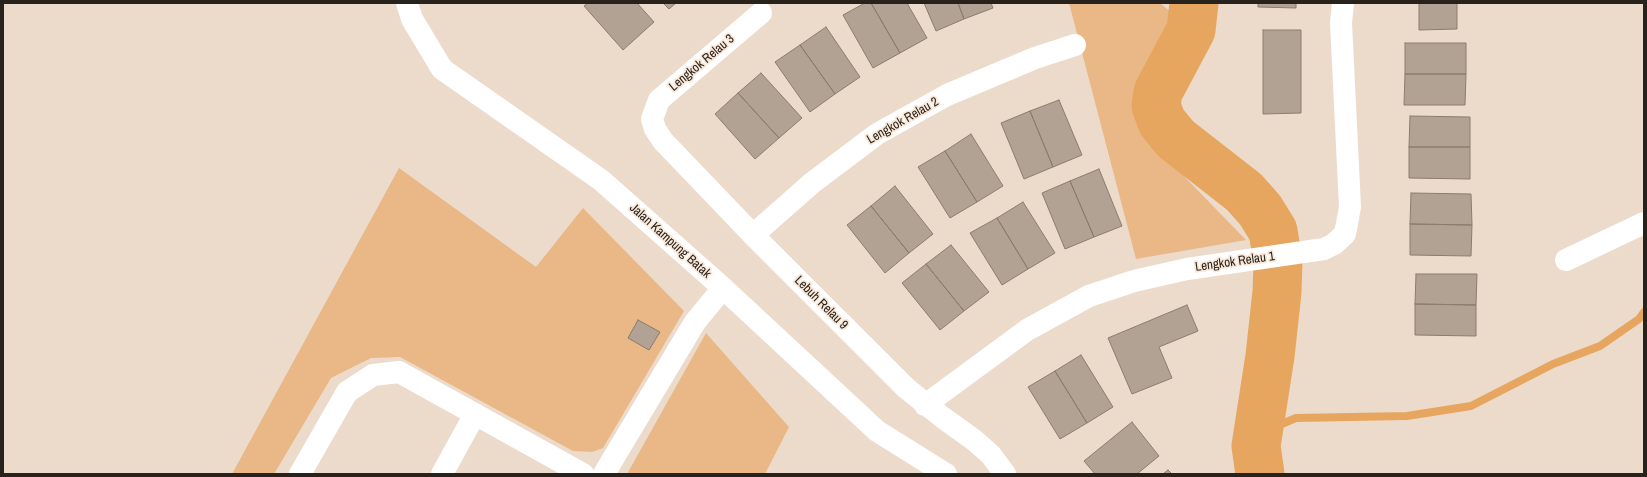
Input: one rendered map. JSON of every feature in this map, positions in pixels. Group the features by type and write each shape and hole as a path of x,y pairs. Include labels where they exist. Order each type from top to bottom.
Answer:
{"street":[{"name":"Jalan Kampung Batak","path":"406,3 412,19 442,69 601,180 723,288 877,431 946,474"},
{"name":"Lengkok Relau 1","path":"925,405 1028,330 1089,296 1134,281 1187,269 1324,249 1334,244 1345,234 1349,221 1350,207 1341,23 1343,3"},
{"name":"Lengkok Relau 3","path":"652,119 654,109 665,94 761,13"},
{"name":"Lengkok Relau 2","path":"753,235 812,183 877,134 947,95 1035,58 1074,45"},
{"name":"Lebuh Relau 9","path":"652,119 654,128 663,141 753,235 906,388 925,405 974,440 991,455 1005,474"},
{"path":"1566,260 1644,223"},
{"path":"604,474 695,322 723,288"},
{"path":"300,474 347,392 373,374 399,372 583,474"},
{"path":"442,474 475,414"}],"shaded area":[{"path":"1069,3 1160,3 1172,13 1140,91 1136,115 1145,136 1246,240 1136,259"},
{"path":"399,168 536,267 583,208 684,311 603,448 592,452 573,451 400,357 371,358 331,378 274,474 232,474"},
{"path":"706,333 789,427 765,474 627,474"}],"building":[{"path":"588,3 637,3 654,22 623,50 584,6"},
{"path":"663,3 676,3 669,9"},
{"path":"865,3 871,3 900,53 873,68 843,15"},
{"path":"871,3 907,3 927,38 900,53"},
{"path":"924,3 958,3 964,19 936,31"},
{"path":"958,3 991,3 993,8 964,19"},
{"path":"1258,3 1296,3 1296,8 1258,7"},
{"path":"1419,3 1457,3 1457,29 1419,30"},
{"path":"826,27 860,77 835,94 800,45"},
{"path":"1263,30 1301,30 1301,113 1263,114"},
{"path":"1405,43 1466,43 1466,74 1405,74"},
{"path":"800,45 835,94 810,112 775,62"},
{"path":"761,73 802,118 779,138 738,93"},
{"path":"1405,74 1466,74 1465,105 1404,105"},
{"path":"738,93 779,138 755,159 715,114"},
{"path":"1059,100 1082,155 1053,167 1030,111"},
{"path":"1030,111 1053,167 1024,179 1001,123"},
{"path":"1410,116 1470,117 1470,147 1409,147"},
{"path":"971,134 1003,186 977,202 945,151"},
{"path":"1409,147 1470,147 1470,179 1409,178"},
{"path":"945,151 977,202 950,218 918,167"},
{"path":"1099,169 1122,226 1094,237 1070,181"},
{"path":"1070,181 1094,237 1065,249 1042,193"},
{"path":"895,186 933,234 909,253 871,206"},
{"path":"1411,193 1471,194 1472,225 1410,224"},
{"path":"1023,202 1055,253 1028,269 997,218"},
{"path":"871,206 909,253 885,273 847,225"},
{"path":"997,218 1028,269 1002,285 970,233"},
{"path":"1410,224 1472,225 1471,256 1410,255"},
{"path":"951,245 989,292 964,311 926,264"},
{"path":"926,264 964,311 940,330 902,283"},
{"path":"1416,274 1477,274 1476,305 1415,304"},
{"path":"1415,304 1476,305 1476,336 1415,335"},
{"path":"1187,305 1198,331 1159,347 1172,378 1132,394 1108,338"},
{"path":"638,320 660,332 649,350 628,338"},
{"path":"1081,355 1113,407 1087,423 1055,371"},
{"path":"1055,371 1087,423 1060,439 1028,387"},
{"path":"1132,422 1159,456 1137,474 1095,474 1084,461"},
{"path":"1168,470 1172,474 1163,474"}],"waterway":[{"path":"1194,3 1191,30 1158,92 1156,106 1162,122 1176,139 1244,192 1260,210 1273,231 1278,262 1277,292 1270,356 1256,446 1260,474"},
{"path":"1256,446 1277,426 1296,418 1407,416 1471,406 1553,364 1600,346 1639,319 1644,312"}]}
